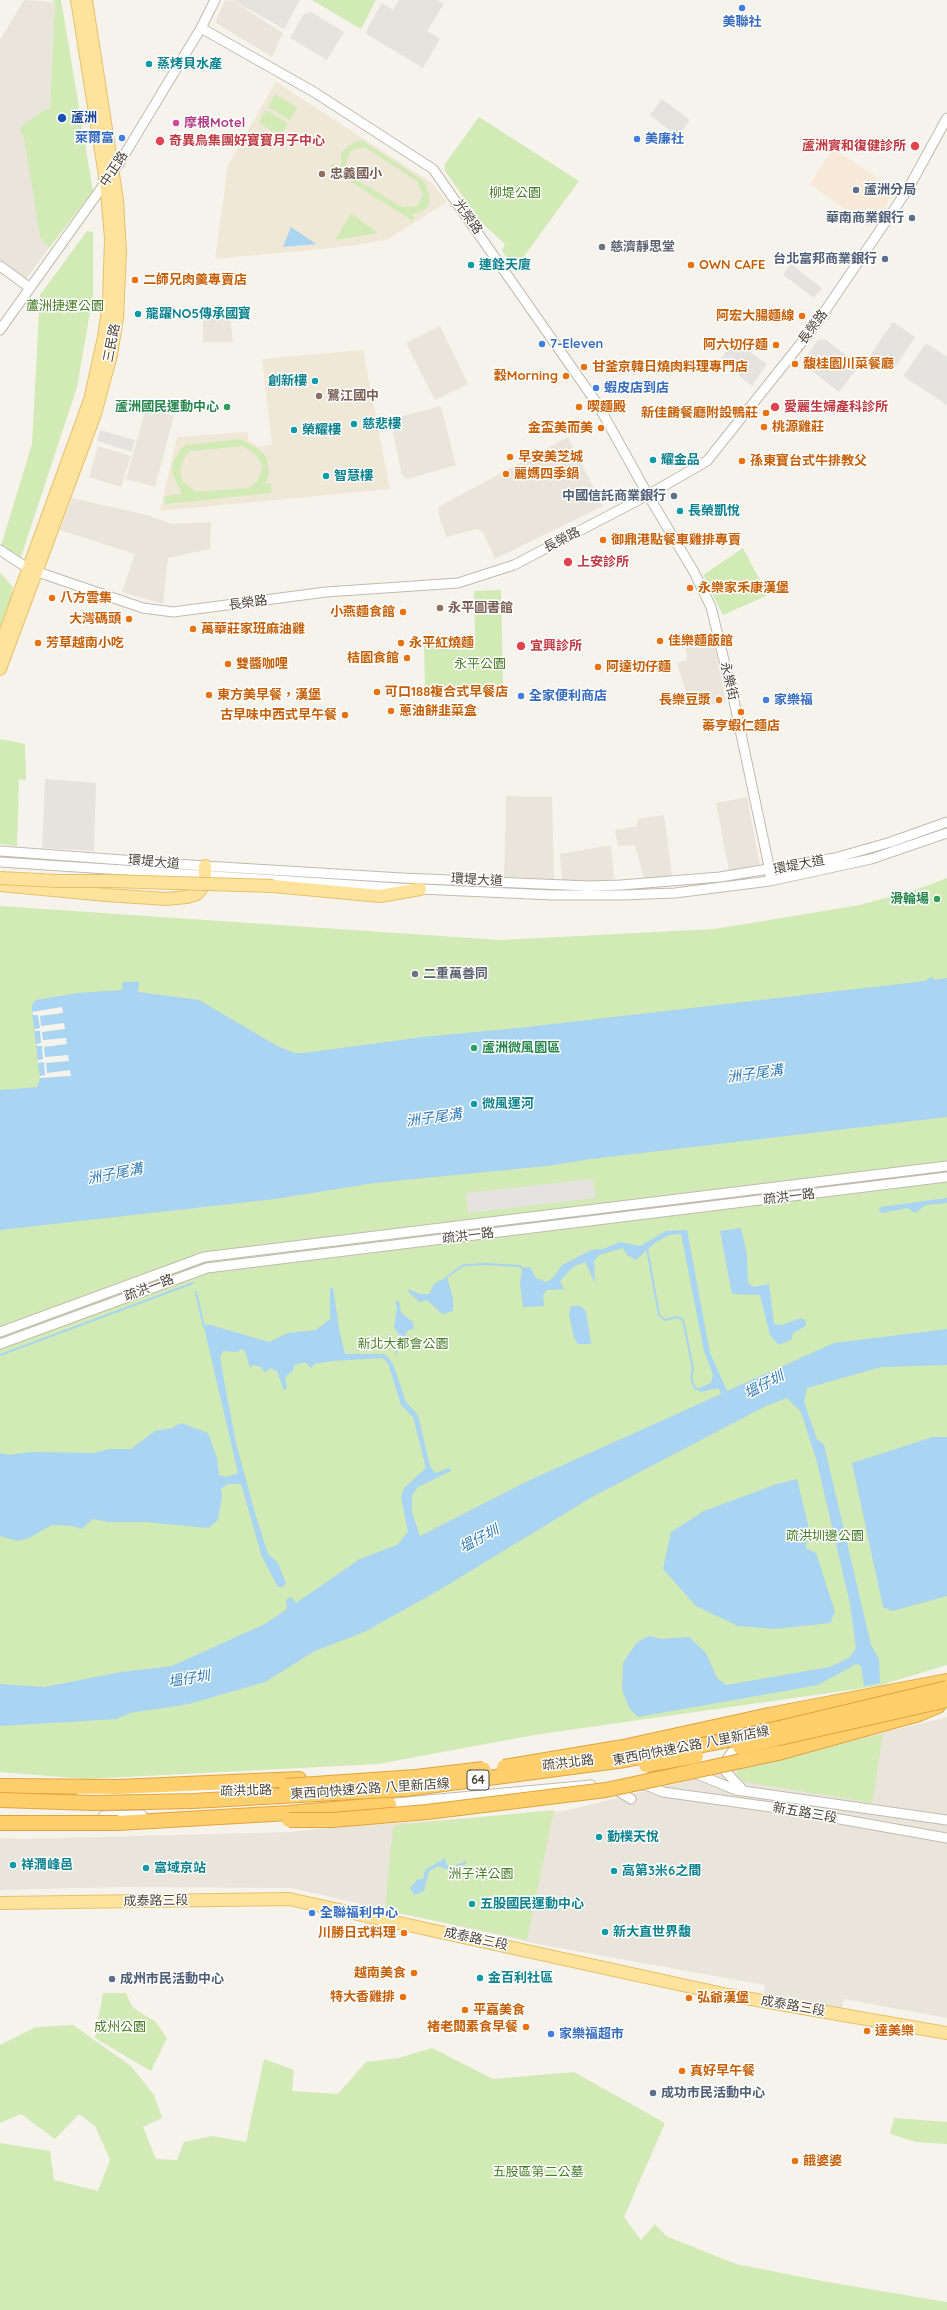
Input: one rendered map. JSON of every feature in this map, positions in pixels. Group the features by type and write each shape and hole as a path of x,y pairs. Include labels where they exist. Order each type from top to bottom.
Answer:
{"highway":[{"path":"112,1795 144,1792 286,1786 416,1777 521,1764 623,1747 769,1715 947,1681"},
{"name":"東西向快速公路 八里新店線","path":"0,1800 94,1803 193,1801 413,1788 625,1760 729,1740 947,1688"},
{"path":"64,1818 73,1820 94,1830 289,1820 332,1820 426,1812 606,1790 778,1753 919,1714 947,1702"},
{"name":"東西向快速公路 八里新店線","path":"0,1810 63,1811 169,1808 401,1796 668,1762 774,1741 947,1702"},
{"path":"0,1786 118,1787 378,1775 408,1781"},
{"path":"0,1823 118,1823 289,1813 389,1804"}],"main road":[{"name":"三民路","path":"77,0 109,178"},
{"name":"三民路","path":"0,647 33,571 95,414 111,356 117,318 120,252 86,0"},
{"name":"三民路","path":"0,670 33,571"},
{"path":"0,885 29,889 187,898 197,894 205,884 206,871"},
{"path":"0,878 58,882 110,881 273,886 380,896 420,889"},
{"name":"成泰路三段","path":"0,1903 289,1899 728,1995 947,2034"}],"street":[{"name":"中正路","path":"0,330 109,178 201,28 215,0"},
{"name":"光榮路","path":"201,28 314,92 433,170 598,405 648,496"},
{"name":"長榮路","path":"0,550 33,571 143,608 173,612 326,592 458,583 500,571 514,565 648,496 707,461 814,327 908,190 947,118"},
{"path":"0,266 30,288"},
{"name":"永樂街","path":"648,496 694,572 711,607 734,701 770,870 770,881"},
{"name":"環堤大道","path":"0,862 588,886 679,882 770,870 867,850 947,822"},
{"name":"環堤大道","path":"0,850 206,871 420,889 552,895 622,896 675,893 770,881 871,859 947,833"},
{"name":"疏洪一路","path":"0,1332 204,1257 947,1166"},
{"name":"疏洪一路","path":"0,1344 207,1268 947,1177"},
{"path":"732,1752 725,1762 726,1772 743,1790"},
{"name":"疏洪北路","path":"0,1796 308,1790 408,1781 640,1754 680,1765"},
{"name":"新五路三段","path":"680,1765 736,1790 947,1820"},
{"path":"606,1784 631,1799"},
{"name":"疏洪北路","path":"0,1817 64,1818 389,1804 606,1784 646,1785 663,1792"},
{"name":"新五路三段","path":"663,1792 778,1808 947,1838"}],"shaded area":[{"path":"24,0 55,2 50,110 20,132 24,137 40,237 49,248 25,280 0,261 0,40"},
{"path":"225,0 233,1 283,33 272,57 215,22"},
{"path":"232,0 300,0 284,29"},
{"path":"399,0 437,0 444,4 427,31 440,39 423,68 365,33 382,3 393,10"},
{"path":"311,12 344,32 327,60 290,38 304,14"},
{"name":"忠義國小","path":"276,82 432,183 447,202 388,239 352,246 215,259 228,165"},
{"path":"662,99 690,120 678,137 650,115"},
{"path":"833,148 896,190 870,228 810,184"},
{"path":"791,264 822,288 814,298 783,275"},
{"path":"229,310 233,342 203,342 203,312"},
{"path":"893,322 915,337 894,369 871,354"},
{"path":"440,326 468,384 435,400 406,343"},
{"path":"733,340 767,364 752,386 720,360"},
{"path":"818,340 826,340 860,365 839,392 802,363"},
{"path":"926,343 947,357 947,405 903,376"},
{"name":"鷺江國中","path":"363,350 390,489 160,511 177,437 248,432 248,440 260,447 272,444 262,359"},
{"path":"441,406 456,465 408,479 402,475 391,424 395,418"},
{"path":"146,408 174,416 155,487 126,479"},
{"path":"100,430 135,440 132,452 97,441"},
{"path":"568,437 603,506 495,559 483,532 476,529 447,537 440,520 438,507"},
{"path":"98,446 131,456 121,487 89,477"},
{"path":"72,498 147,515 172,524 211,522 210,549 168,558 163,604 122,592 135,554 60,530"},
{"path":"712,632 726,702 691,708 677,663 687,660 685,639"},
{"path":"45,779 96,783 94,851 42,848"},
{"path":"506,796 552,797 554,879 504,877"},
{"path":"747,797 760,865 729,871 716,803"},
{"path":"664,815 672,875 670,877 644,879 635,845 618,846 615,830 637,826 638,819"},
{"path":"611,845 614,878 608,881 562,880 560,854"},
{"path":"593,1179 595,1198 468,1213 466,1193"},
{"path":"947,1717 947,2018 844,1999 842,2009 764,1995 765,1985 542,1945 291,1888 124,1887 0,1890 0,1838 24,1839 290,1832 385,1822 385,1824 564,1811"}],"green space":[{"path":"52,0 61,0 93,191 49,248 40,237 24,138 20,132 22,126 44,110 50,109 55,2"},
{"path":"312,0 376,0 361,29"},
{"path":"275,94 297,107 290,120 268,107"},
{"path":"265,110 288,123 280,136 259,123"},
{"name":"柳堤公園","path":"479,117 579,181 519,263 512,265 502,251 505,244 482,223 445,171 445,164"},
{"path":"358,141 363,141 424,181 429,195 429,204 424,210 411,215 415,217 413,221 329,168 332,164 341,170 341,153 348,146","holes":["364,147 417,181 423,195 420,202 416,206 402,207 350,176 346,163 348,156 352,150"]},
{"path":"351,213 378,233 335,240"},
{"name":"蘆洲捷運公園","path":"87,231 93,232 93,295 77,387 19,563 0,549 32,444 40,295"},
{"path":"241,439 260,450 267,458 269,472 266,484 271,483 271,493 165,504 165,496 182,494 172,472 173,462 181,449 186,445","holes":["243,446 256,455 263,467 257,481 249,488 196,492 183,482 180,474 181,465 186,455 191,451"]},
{"path":"743,548 768,595 723,615 703,575"},
{"path":"0,573 13,587 12,595 0,626"},
{"name":"永平公園","path":"501,590 503,686 425,688 424,643 475,642 474,591"},
{"path":"0,739 25,744 26,780 19,779 17,846 0,844"},
{"name":"新北大都會公園","path":"947,878 947,1665 878,1686 534,1735 378,1764 86,1779 0,1772 0,906 500,940 714,929 860,905 918,889"},
{"path":"883,1734 872,1803 745,1782 737,1775 737,1768"},
{"name":"洲子洋公園","path":"554,1810 527,1940 393,1912 385,1908 393,1828 397,1825"},
{"name":"成州公園","path":"103,1993 126,1993 132,2006 139,2012 155,2021 167,2038 151,2071 95,2038"},
{"name":"五股區第二公墓","path":"73,2025 131,2066 154,2095 162,2118 143,2127 156,2159 177,2160 184,2142 212,2136 246,2142 264,2059 294,2070 292,2091 338,2094 366,2062 399,2058 432,2048 493,2079 574,2072 665,2123 624,2217 641,2240 655,2224 666,2236 736,2264 822,2281 947,2302 947,2310 0,2310 0,2143 50,2151 54,2180 98,2191 110,2160 95,2126 79,2114 55,2139 21,2114 0,2123 0,2045 36,2027"},
{"path":"894,2118 947,2122 947,2144 916,2142 890,2134"}],"water":[{"path":"291,227 316,244 283,247"},
{"name":"微風運河","path":"931,977 935,980 947,978 947,1117 591,1159 547,1166 374,1183 275,1199 0,1230 0,1090 37,1087 40,1078 32,1012 32,1005 36,1000 78,993 122,990 123,982 139,982 138,992 199,1000 279,1047 295,1053 304,1053 423,1037 518,1028 925,981"},
{"path":"947,1198 947,1203 926,1205 915,1213 907,1208 882,1213 878,1210 881,1207"},
{"path":"741,1228 747,1255 748,1283 754,1287 769,1284 774,1324 782,1325 801,1318 806,1321 806,1326 793,1333 791,1340 778,1345 770,1335 760,1295 732,1294 720,1231"},
{"name":"塭仔圳","path":"687,1230 710,1353 727,1391 834,1343 947,1329 947,1365 881,1367 807,1388 804,1402 817,1439 824,1445 871,1645 879,1659 880,1683 864,1686 861,1666 856,1664 818,1685 638,1717 629,1708 622,1689 623,1663 637,1642 649,1636 662,1639 689,1637 706,1653 717,1678 726,1685 830,1667 850,1657 856,1648 850,1604 817,1462 801,1412 787,1398 766,1406 592,1497 441,1589 364,1632 315,1651 265,1682 189,1704 130,1713 116,1719 0,1726 0,1684 45,1687 121,1672 172,1666 265,1624 287,1609 286,1600 291,1597 296,1603 360,1559 397,1545 408,1532 401,1497 404,1488 426,1468 413,1417 401,1405 388,1363 382,1358 332,1361 314,1364 311,1368 305,1362 295,1365 292,1372 285,1377 287,1388 284,1391 277,1371 270,1368 265,1373 261,1367 253,1365 250,1368 245,1351 241,1349 238,1352 223,1351 220,1357 236,1443 254,1510 268,1554 278,1563 286,1583 283,1587 278,1587 262,1557 241,1484 228,1484 221,1489 222,1497 218,1520 208,1528 145,1522 108,1522 93,1519 81,1529 73,1526 52,1525 27,1539 17,1541 0,1536 0,1453 8,1455 31,1452 94,1453 110,1449 131,1449 155,1431 172,1428 181,1423 208,1433 217,1458 219,1475 227,1477 238,1473 204,1327 207,1324 269,1342 288,1333 316,1330 330,1319 330,1288 333,1288 340,1334 345,1354 385,1354 393,1364 406,1402 418,1415 430,1466 435,1473 449,1468 451,1471 418,1487 412,1495 412,1512 420,1536 530,1480 721,1394 719,1388 700,1392 699,1388 711,1383 713,1375 704,1351 681,1234 669,1235 655,1243 636,1260 627,1255 623,1248 599,1255 594,1261 595,1283 585,1262 573,1267 560,1281 564,1289 547,1290 543,1295 544,1306 523,1307 520,1284 522,1268 530,1267 536,1278 546,1282 553,1278 562,1265 591,1250 603,1249 620,1242 640,1246 666,1231"},
{"path":"447,1277 453,1298 453,1311 442,1314 427,1300 420,1302 409,1293 408,1289 420,1294 429,1294 434,1284"},
{"path":"399,1301 401,1313 413,1322 414,1329 408,1330 394,1358 399,1335 394,1327 397,1308 395,1302"},
{"path":"571,1306 580,1306 586,1311 591,1344 578,1344 574,1338 569,1314"},
{"path":"933,1437 947,1437 947,1596 892,1611 883,1607 852,1463"},
{"path":"797,1479 809,1529 806,1548 816,1553 835,1612 830,1623 774,1629 738,1626 696,1606 663,1569 671,1532 704,1511 777,1484"},
{"path":"445,1858 447,1865 452,1867 466,1861 466,1864 449,1870 438,1866 429,1871 424,1891 414,1895 410,1888 418,1879 423,1879 425,1870"}],"pier":[{"path":"62,1007 63,1013 40,1016 41,1026 64,1023 65,1029 42,1032 43,1040 66,1038 67,1044 44,1047 45,1057 68,1055 69,1061 46,1063 47,1073 70,1070 71,1076 40,1078 40,1076 45,1075 44,1062 38,1063 38,1060 43,1059 42,1046 37,1046 36,1044 41,1043 40,1031 35,1031 34,1029 40,1028 38,1015 33,1015 32,1012"}],"waterway":[{"path":"647,1248 659,1315 665,1320 676,1317 682,1319 693,1369 691,1379 695,1388 700,1390"},
{"path":"447,1277 464,1265 487,1264 520,1266 522,1268"},
{"path":"0,1355 193,1283"},
{"path":"196,1292 204,1327"}],"place":[{"name":"美聯社","path":"742,8"},
{"name":"蒸烤貝水產","path":"149,64"},
{"name":"蘆洲","path":"62,118"},
{"name":"摩根Motel","path":"176,123"},
{"name":"萊爾富","path":"122,138"},
{"name":"美廉社","path":"637,139"},
{"name":"奇異鳥集團好寶寶月子中心","path":"160,141"},
{"name":"蘆洲實和復健診所","path":"915,146"},
{"name":"忠義國小","path":"322,174"},
{"name":"蘆洲分局","path":"856,190"},
{"name":"華南商業銀行","path":"912,218"},
{"name":"慈濟靜思堂","path":"602,247"},
{"name":"台北富邦商業銀行","path":"885,259"},
{"name":"連銓天廈","path":"471,265"},
{"name":"OWN CAFE","path":"691,265"},
{"name":"二師兄肉羹專賣店","path":"135,280"},
{"name":"龍躍NO5傳承國寶","path":"138,314"},
{"name":"阿宏大腸麵線","path":"802,316"},
{"name":"7-Eleven","path":"542,344"},
{"name":"阿六切仔麵","path":"776,345"},
{"name":"馥桂園川菜餐廳","path":"795,364"},
{"name":"甘釜京韓日燒肉料理專門店","path":"584,367"},
{"name":"穀Morning","path":"566,376"},
{"name":"創新樓","path":"315,381"},
{"name":"蝦皮店到店","path":"596,388"},
{"name":"鷺江國中","path":"319,396"},
{"name":"蘆洲國民運動中心","path":"227,407"},
{"name":"喫麵殿","path":"579,407"},
{"name":"愛麗生婦產科診所","path":"775,407"},
{"name":"新佳餚餐廳附設鴨莊","path":"766,413"},
{"name":"慈悲樓","path":"354,424"},
{"name":"桃源雞莊","path":"764,427"},
{"name":"金盃美而美","path":"601,428"},
{"name":"榮耀樓","path":"294,430"},
{"name":"早安美芝城","path":"510,457"},
{"name":"耀金品","path":"653,460"},
{"name":"孫東寶台式牛排教父","path":"742,461"},
{"name":"麗媽四季鍋","path":"506,474"},
{"name":"智慧樓","path":"326,476"},
{"name":"中國信託商業銀行","path":"674,496"},
{"name":"長榮凱悅","path":"680,511"},
{"name":"御鼎港點餐車雞排專賣","path":"603,540"},
{"name":"上安診所","path":"568,562"},
{"name":"永樂家禾康漢堡","path":"690,588"},
{"name":"八方雲集","path":"52,598"},
{"name":"永平圖書館","path":"440,608"},
{"name":"小燕麵食館","path":"403,612"},
{"name":"大灣碼頭","path":"129,619"},
{"name":"萬華莊家班麻油雞","path":"193,629"},
{"name":"佳樂麵飯館","path":"660,641"},
{"name":"芳草越南小吃","path":"38,643"},
{"name":"永平紅燒麵","path":"401,643"},
{"name":"宜興診所","path":"521,646"},
{"name":"桔園食館","path":"407,658"},
{"name":"雙醬咖哩","path":"228,664"},
{"name":"阿達切仔麵","path":"598,667"},
{"name":"可口188複合式早餐店","path":"377,692"},
{"name":"東方美早餐，漢堡","path":"209,695"},
{"name":"全家便利商店","path":"521,696"},
{"name":"長樂豆漿","path":"719,700"},
{"name":"家樂福","path":"766,700"},
{"name":"蔥油餅韭菜盒","path":"391,711"},
{"name":"蓁亨蝦仁麵店","path":"741,712"},
{"name":"古早味中西式早午餐","path":"345,715"},
{"name":"滑輪場","path":"937,899"},
{"name":"二重萬善同","path":"415,974"},
{"name":"蘆洲微風園區","path":"474,1048"},
{"name":"微風運河","path":"474,1104"},
{"name":"勤樸天悅","path":"599,1837"},
{"name":"祥潤峰邑","path":"13,1865"},
{"name":"富域京站","path":"146,1868"},
{"name":"高第3米6之間","path":"614,1871"},
{"name":"五股國民運動中心","path":"472,1904"},
{"name":"全聯福利中心","path":"312,1913"},
{"name":"新大直世界馥","path":"605,1932"},
{"name":"川勝日式料理","path":"404,1933"},
{"name":"越南美食","path":"414,1973"},
{"name":"金百利社區","path":"480,1978"},
{"name":"成州市民活動中心","path":"112,1979"},
{"name":"特大香雞排","path":"403,1997"},
{"name":"弘爺漢堡","path":"689,1998"},
{"name":"平嘉美食","path":"465,2010"},
{"name":"褚老闆素食早餐","path":"526,2027"},
{"name":"達美樂","path":"867,2031"},
{"name":"家樂福超市","path":"551,2034"},
{"name":"真好早午餐","path":"682,2071"},
{"name":"成功市民活動中心","path":"653,2093"},
{"name":"餓婆婆","path":"795,2161"}],"water label":[{"name":"洲子尾溝","path":"755,1074"},
{"name":"洲子尾溝","path":"434,1118"},
{"name":"洲子尾溝","path":"115,1174"}],"park label":[{"name":"疏洪圳邊公園","path":"825,1536"}]}
